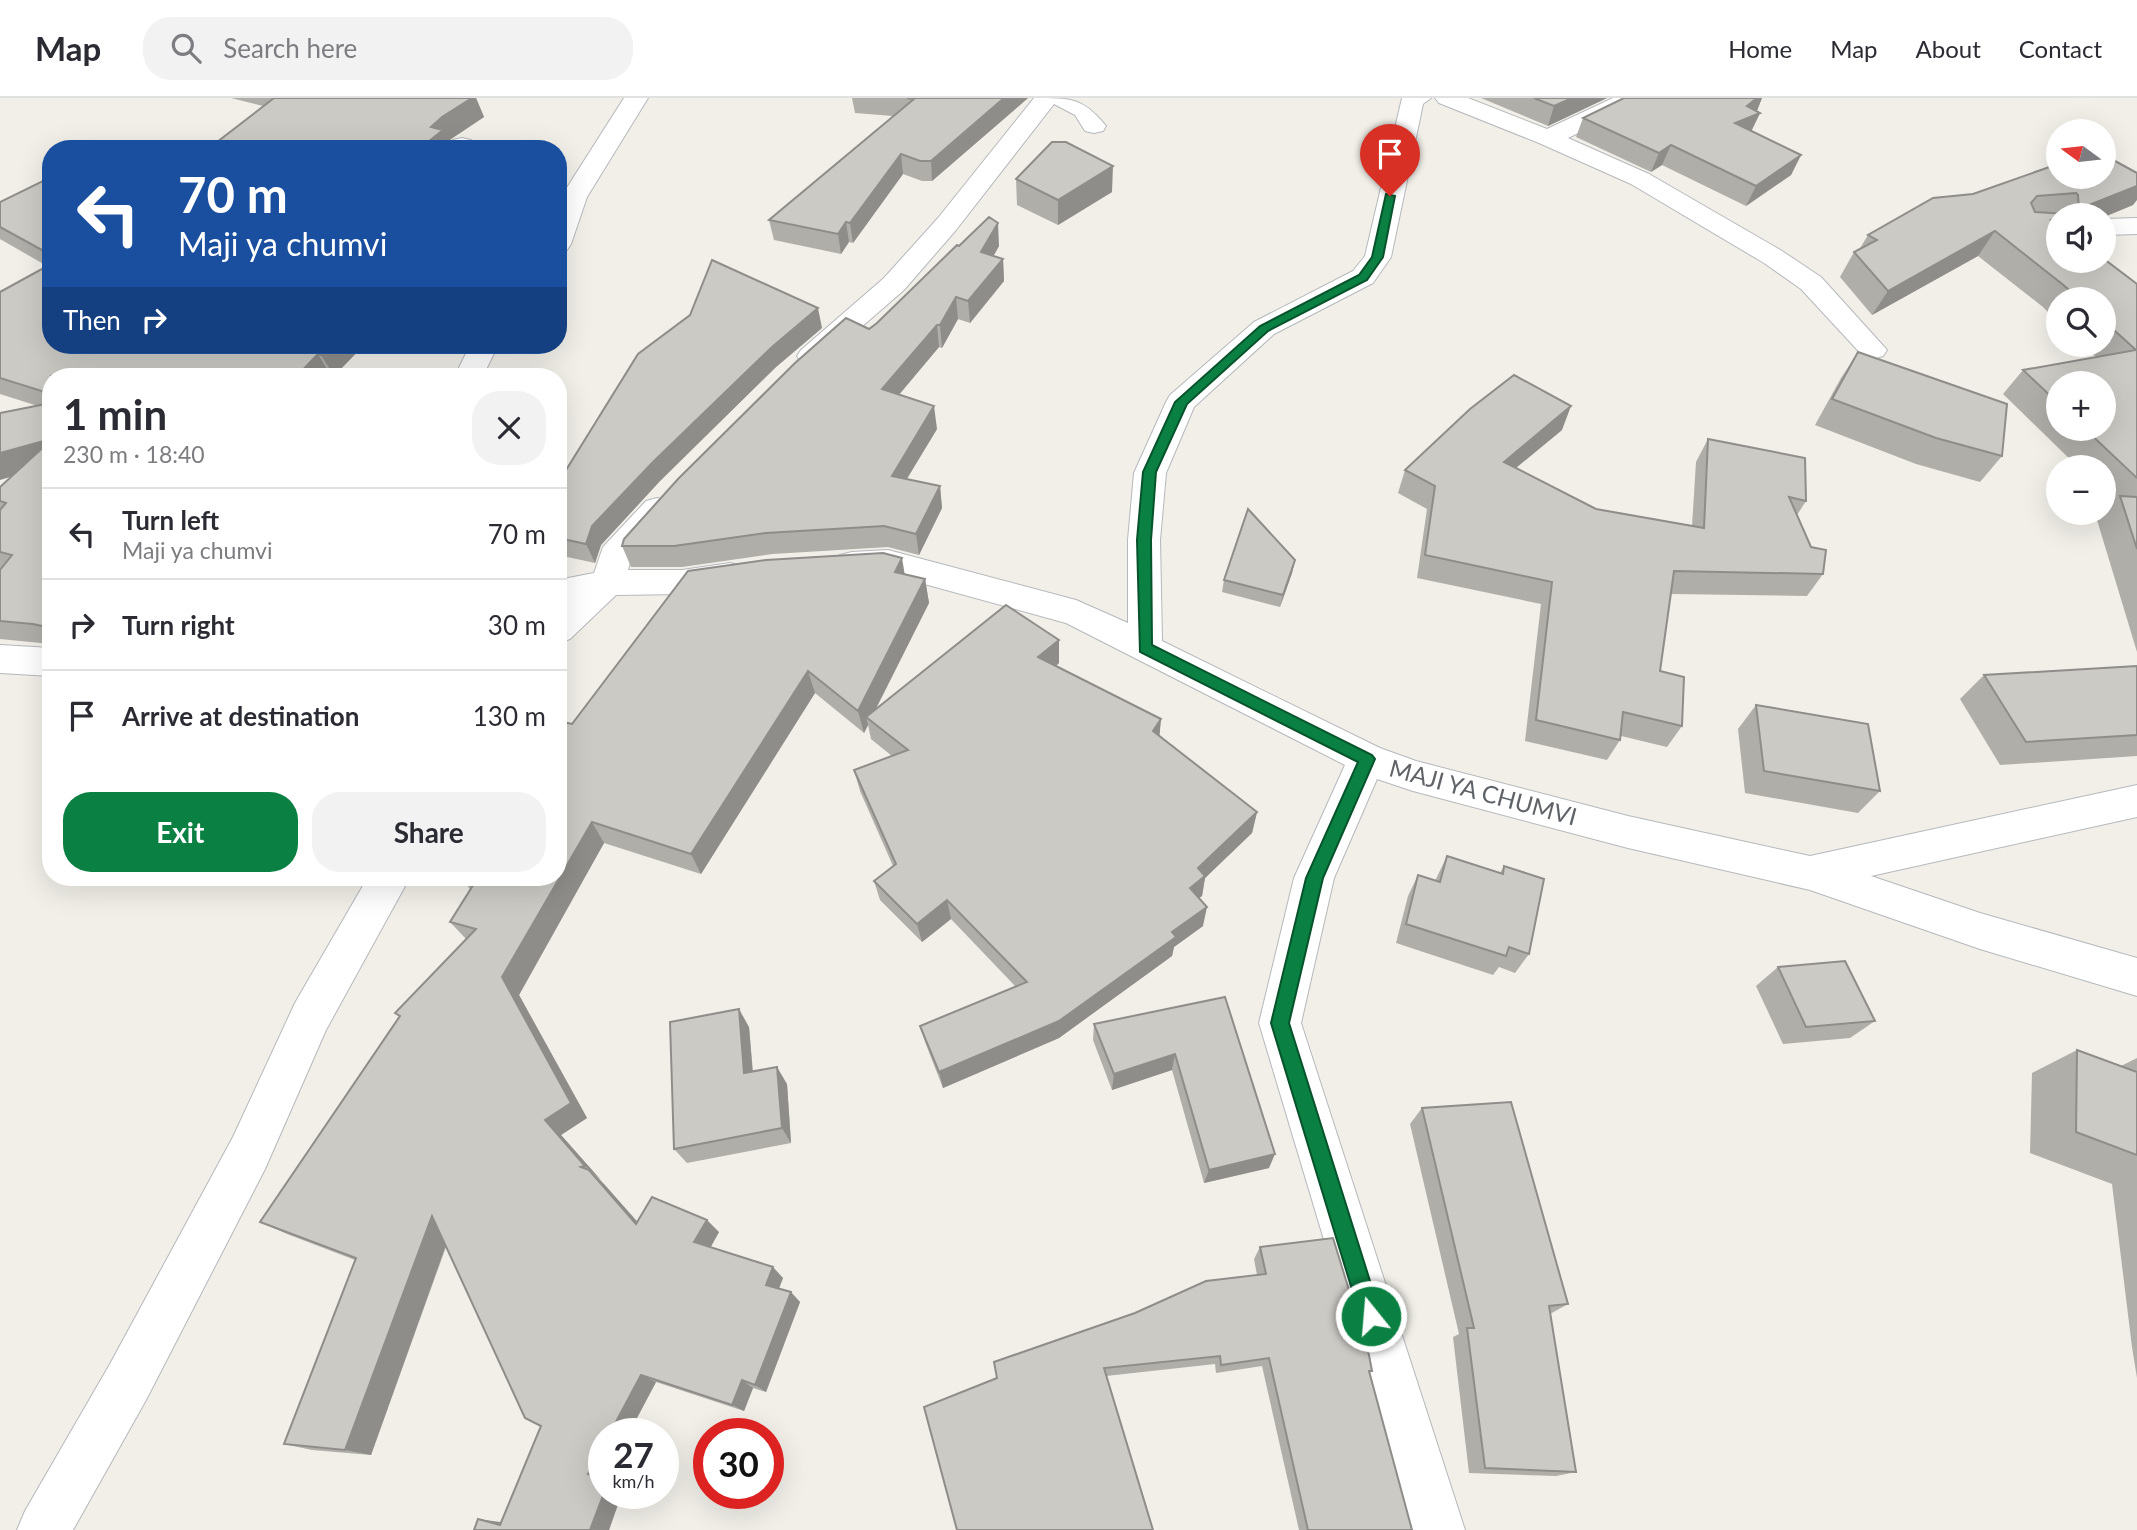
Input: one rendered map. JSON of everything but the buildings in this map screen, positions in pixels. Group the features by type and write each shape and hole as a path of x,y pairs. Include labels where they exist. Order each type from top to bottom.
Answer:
{"street":[{"path":"567,218 574,197 636,98"},
{"path":"788,376 894,284 947,224 1046,98"},
{"path":"1060,98 1084,110 1094,127"},
{"path":"1145,648 1144,540 1150,472 1181,402 1264,328 1363,277 1378,257 1412,100 1419,98"},
{"path":"1447,98 1548,138 1640,180 1773,257 1811,283 1873,350"},
{"path":"1548,138 1632,98"},
{"path":"2116,227 2137,226"},
{"path":"567,622 608,583 615,555 673,491"},
{"name":"MAJI YA CHUMVI","path":"824,566 888,562 1076,613 1367,759 1413,776 1628,832 1810,873 1980,931 2137,977"},
{"path":"567,591 608,583 682,582 760,571"},
{"path":"0,659 42,661"},
{"path":"1367,759 1314,878 1280,1023 1438,1530"},
{"path":"1810,873 2137,801"},
{"path":"44,1530 128,1382 249,1153 310,1017 358,928 384,886"}],"route":[{"path":"1371,1316 1280,1023 1314,878 1367,759 1145,648 1144,540 1150,472 1181,402 1264,328 1363,277 1378,257 1390,196"}]}
